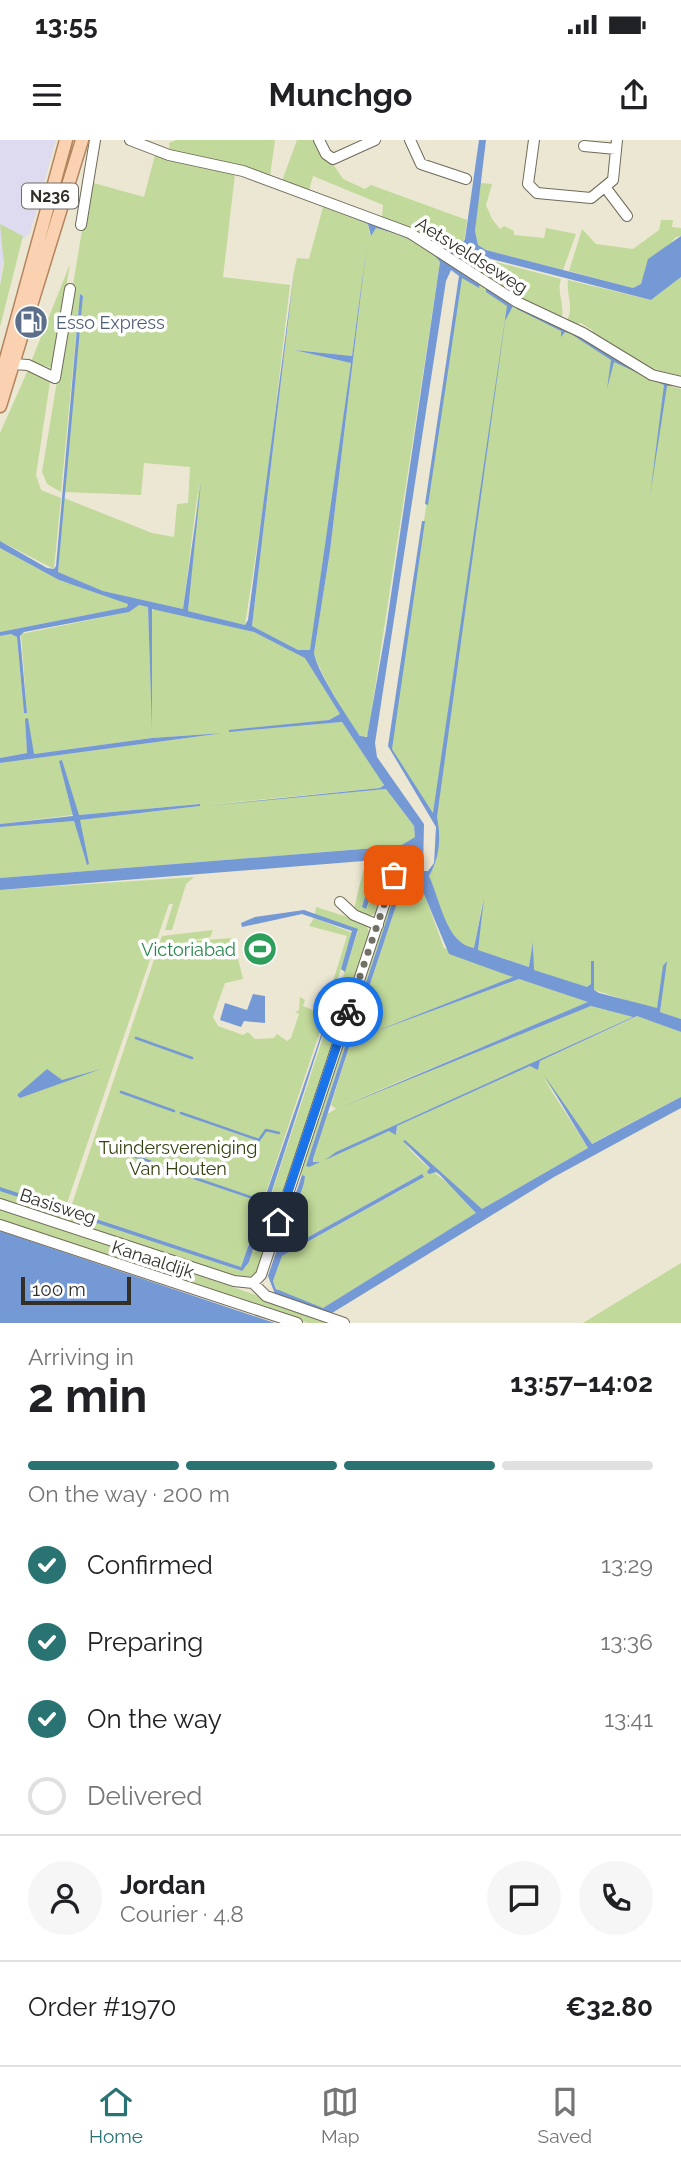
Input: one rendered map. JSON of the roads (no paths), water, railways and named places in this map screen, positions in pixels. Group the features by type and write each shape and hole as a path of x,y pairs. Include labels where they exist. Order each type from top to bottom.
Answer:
{"main road":[{"name":"N236","path":"0,381 66,140"},
{"name":"N236","path":"0,405 90,140"}],"street":[{"path":"81,225 90,140"},
{"name":"Aetsveldseweg","path":"130,140 158,152 243,171 410,233 517,302 583,333 652,375 681,382"},
{"path":"158,152 160,140"},
{"path":"319,140 326,154 333,159 375,140"},
{"path":"410,140 421,164 466,179"},
{"path":"534,140 528,184 537,193 591,198 613,180 617,145 585,143 583,159"},
{"path":"605,187 627,215"},
{"path":"14,364 28,365 55,378 70,289"},
{"path":"344,1323 266,1296 253,1283 261,1275 394,875"},
{"path":"340,902 354,915 377,925"},
{"name":"Basisweg","path":"0,1203 234,1281 253,1283"},
{"name":"Kanaaldijk","path":"0,1225 297,1323"}],"water":[{"path":"479,140 486,140 475,231 478,245 486,250 633,288 641,284 648,259 681,236 681,277 651,300 464,252 459,251 455,257 444,250 456,242 463,243 465,239"},
{"path":"323,206 412,241 376,228 371,236 368,224"},
{"path":"367,243 330,551 314,653 341,707 360,736 367,737 386,629 440,262 428,250 480,282 479,288 462,278 428,505 425,504 459,276 451,270 446,281 375,743 377,757 424,824 423,871 428,871 434,863 436,827 388,746 422,521 425,521 392,749 433,813 507,306 486,292 486,287 514,304 505,321 437,817 439,847 435,862 429,876 450,930 464,945 474,948 484,898 478,950 529,967 533,942 534,970 587,987 591,984 591,961 594,961 594,990 657,1008 663,966 667,961 660,1012 681,1019 681,1032 637,1016 540,1061 538,1070 530,1066 397,1126 396,1135 389,1131 325,1160 336,1152 633,1017 591,1006 341,1107 588,1002 519,979 369,1034 513,977 449,954 419,882 400,894 353,1035 363,1036 350,1044 313,1159 313,1162 320,1162 309,1167 306,1166 396,891 419,877 412,867 400,860 383,859 366,909 362,907 376,860 0,890 0,878 400,846 415,837 414,826 386,789 206,806 380,788 384,785 342,722 229,732 329,720 340,714 305,658 254,632 152,609 152,731 148,607 139,605 129,612 24,632 20,636 27,713 24,713 17,637 11,634 0,636 0,632 127,607 128,604 59,580 0,548 0,541 47,568 54,569 56,566 80,294 83,296 58,572 103,591 183,609 201,482 188,611 245,625 248,620 294,271 252,626 298,650 310,650 351,363 294,350 352,356"},
{"path":"518,307 681,386 667,386 650,496 664,385 614,362 607,389 611,360 571,334 565,332 561,337 561,331 517,309"},
{"path":"28,718 34,754 152,738 224,733 0,763 0,758 27,753 25,719"},
{"path":"62,760 79,815 200,806 80,820 89,864 87,865 74,821 0,827 0,824 73,816 59,761"},
{"path":"304,910 358,929 345,972 341,969 352,931 302,914 242,927 241,923 255,917"},
{"path":"339,983 249,1262 242,1271 0,1191 0,1187 241,1267"},
{"path":"253,994 265,996 265,1023 244,1021 241,1027 220,1020 225,1003 247,1010"},
{"path":"47,1069 62,1080 101,1069 20,1098 17,1095"},
{"path":"544,1075 592,1144 681,1097 681,1108 554,1177 332,1313 275,1294 268,1276 302,1175 305,1176 304,1183 285,1250 422,1174 424,1177 282,1256 273,1281 276,1289 323,1308 476,1213 439,1174 429,1174 427,1172 430,1168 403,1141 482,1209 588,1148"},
{"path":"0,1231 275,1323 0,1323"}],"waterway":[{"path":"136,1038 192,1058"},
{"path":"121,1092 174,1111"},
{"path":"181,1113 259,1140 266,1130 279,1133"},
{"path":"105,1146 154,1163"},
{"path":"162,1167 253,1198"}],"place":[{"name":"Esso Express","path":"31,322"},
{"name":"Victoriabad","path":"260,949"}],"park label":[{"name":"Tuindersvereniging Van Houten","path":"178,1157"}]}
